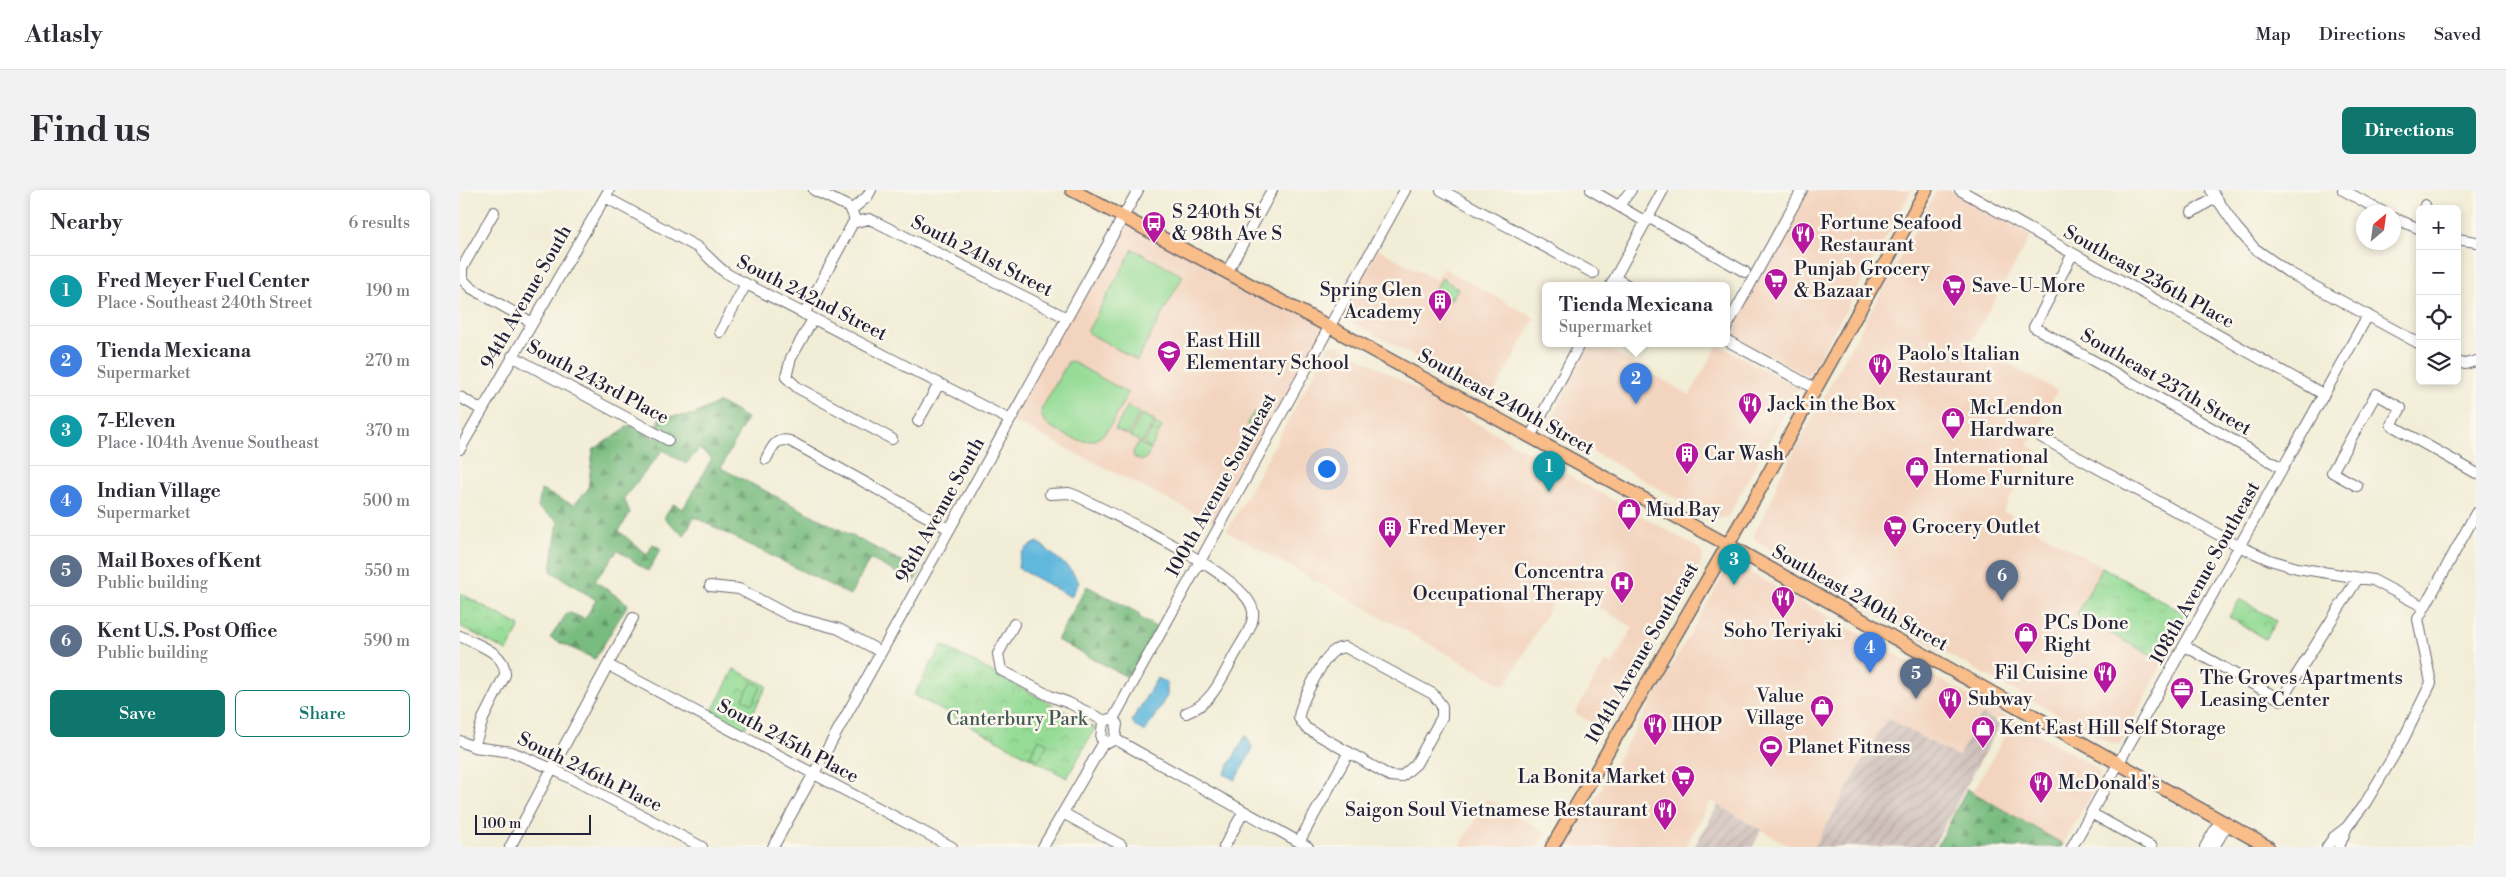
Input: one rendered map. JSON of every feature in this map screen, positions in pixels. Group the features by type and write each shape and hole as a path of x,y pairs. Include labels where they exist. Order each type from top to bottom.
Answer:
{"main road":[{"name":"Southeast 240th Street","path":"1072,190 1328,326 1728,544 2268,847"},
{"name":"104th Avenue Southeast","path":"1552,847 1728,544 1926,190"}],"street":[{"name":"South 241st Street","path":"814,190 853,216 876,222 1067,318"},
{"path":"871,190 853,216 808,316 791,358 786,377 798,388 892,439"},
{"name":"98th Avenue South","path":"772,847 1138,190"},
{"path":"1227,272 1272,190"},
{"name":"100th Avenue Southeast","path":"1109,720 1405,190"},
{"path":"1441,190 1597,276 1612,282 1663,190"},
{"path":"1591,190 1745,272"},
{"path":"1619,206 1631,190"},
{"path":"1730,321 1802,190"},
{"name":"Southeast 236th Place","path":"1960,190 2072,255 2323,394"},
{"path":"2343,190 2370,205"},
{"name":"South 242nd Street","path":"607,193 704,252 716,267 746,284 1010,420"},
{"name":"94th Avenue South","path":"460,449 531,322 607,193"},
{"path":"2192,212 2213,194 2236,227 2254,248 2288,272 2416,342"},
{"name":"South 243rd Place","path":"494,212 462,268 462,279 471,288 531,322"},
{"path":"2401,220 2416,225"},
{"path":"2461,240 2476,242"},
{"name":"Southeast 237th Street","path":"2072,255 2034,327 2282,468"},
{"path":"720,332 746,284"},
{"name":"108th Avenue Southeast","path":"2072,847 2368,315"},
{"path":"1730,342 1816,389"},
{"path":"1530,437 1578,347"},
{"name":"South 243rd Place","path":"512,356 668,440"},
{"path":"2461,363 2465,364 2476,361"},
{"path":"918,421 938,384"},
{"path":"2356,486 2332,472 2376,394 2401,408 2391,425 2476,473"},
{"path":"460,397 482,410"},
{"path":"2040,437 2239,546 2270,560 2297,568 2373,580 2424,607"},
{"path":"766,459 775,442 780,440 790,441 949,529"},
{"path":"1050,494 1069,493 1077,496 1200,560 1220,573 1241,592 1252,608 1251,625 1209,698 1200,707 1186,713"},
{"path":"2327,847 2347,827 2366,802 2403,740 2431,682 2418,619 2476,513"},
{"path":"2185,646 2282,700 2358,578"},
{"path":"710,586 739,589 790,616 839,630 881,652"},
{"path":"510,847 633,618"},
{"path":"1014,624 999,650 998,659 1001,670 1050,696 1070,702 1117,724 1114,739 1110,743 1104,742"},
{"path":"460,636 495,654 504,663 505,675 483,719 474,747"},
{"path":"1345,647 1433,694 1442,706 1442,717 1416,764 1407,774 1401,777 1390,776 1348,752 1306,728 1299,718 1301,704 1329,655 1345,647"},
{"name":"South 245th Place","path":"608,665 952,847"},
{"path":"1104,742 1101,738 1109,720"},
{"path":"1114,739 1304,844 1348,752"},
{"name":"South 246th Place","path":"460,741 474,747 512,752 553,770 702,847"},
{"path":"1043,847 1104,742"},
{"path":"1224,847 1244,811"},
{"path":"1063,812 1121,845"},
{"path":"2091,814 2151,847"},
{"path":"2205,847 2223,823"},
{"path":"2214,847 2223,823"},
{"path":"2339,847 2347,827"}],"shaded area":[{"path":"1797,190 1912,190 1812,371 1805,375 1730,334 1730,324"},
{"path":"1937,190 1950,190 2031,236 1971,342 2057,391 2028,445 2037,450 2003,511 2102,567 2077,615 2163,662 2119,744 2111,744 1836,592 1823,578 1757,542 1753,535 1772,499 1777,482"},
{"name":"East Hill Elementary School","path":"1123,217 1328,326 1219,525 1010,420"},
{"path":"1378,249 1436,280 1443,268 1535,318 1491,398 1350,321 1349,313 1352,298"},
{"path":"1338,345 1700,549 1703,555 1699,568 1603,729 1575,713 1605,661 1612,665 1633,627 1562,587 1505,686 1227,531 1329,346"},
{"path":"1589,347 1603,347 1690,395 1717,347 1722,347 1798,388 1728,517 1713,519 1547,426"},
{"path":"1739,566 2008,718 2004,726 1982,714 1958,757 1887,718 1814,847 1791,847 1711,801 1685,847 1567,847 1728,568"},
{"path":"1982,714 2000,724 1933,847 1814,847 1887,718 1958,757"},
{"path":"2014,720 2091,764 2100,774 2100,779 2063,844 1973,792"},
{"path":"1486,799 1546,832 1538,847 1460,847"},
{"path":"1718,805 1761,830 1753,847 1694,847"}],"green space":[{"path":"1133,249 1183,276 1137,360 1087,332"},
{"path":"1442,278 1458,289 1449,302 1433,291"},
{"path":"1071,361 1128,393 1110,426 1096,439 1087,441 1075,439 1050,426 1044,421 1041,414 1041,410 1068,362"},
{"path":"719,402 747,418 721,468 920,571 914,582 870,559 850,595 694,517 684,536 664,518 673,504 683,509 712,458 699,449 686,464 663,450 624,498 630,513 619,531 647,555 653,544 661,549 648,571 618,550 595,581 628,604 595,659 550,638 568,612 585,619 596,600 551,571 558,521 538,508 541,490 574,505 588,489 593,450 630,425 656,439 659,417 693,415"},
{"path":"1128,406 1140,413 1128,435 1115,429"},
{"path":"1254,412 1264,418 1257,430 1247,424"},
{"path":"1142,414 1155,420 1142,443 1130,436"},
{"path":"1155,423 1162,427 1151,448 1144,444"},
{"path":"1138,443 1151,449 1146,458 1141,461 1134,457 1133,452"},
{"path":"2102,567 2189,616 2163,662 2077,615"},
{"path":"1087,586 1140,614 1139,617 1159,629 1131,679 1057,640"},
{"path":"460,593 520,626 507,651 460,626"},
{"path":"2240,599 2276,621 2265,639 2229,617"},
{"name":"Canterbury Park","path":"942,645 1095,728 1067,778 914,695"},
{"path":"734,669 767,686 744,730 711,713"},
{"path":"752,682 761,687 752,704 743,699"},
{"path":"1039,739 1048,743 1039,760 1030,756"},
{"path":"1967,789 2063,844 2061,847 1937,847"}],"water":[{"path":"1038,542 1070,569 1079,582 1071,597 1018,568 1023,551"},
{"path":"1157,678 1167,682 1167,696 1145,732 1136,727 1132,721"},
{"path":"1246,735 1253,749 1235,780 1224,774"}],"place":[{"name":"S 240th St & 98th Ave S","path":"1154,244"},
{"name":"Fortune Seafood Restaurant","path":"1803,255"},
{"name":"Punjab Grocery & Bazaar","path":"1776,301"},
{"name":"Save-U-More","path":"1954,307"},
{"name":"Spring Glen Academy","path":"1440,322"},
{"name":"East Hill Elementary School","path":"1169,373"},
{"name":"Paolo's Italian Restaurant","path":"1880,386"},
{"name":"Tienda Mexicana","path":"1636,404"},
{"name":"Jack in the Box","path":"1750,425"},
{"name":"McLendon Hardware","path":"1953,440"},
{"name":"Car Wash","path":"1687,475"},
{"name":"International Home Furniture","path":"1917,489"},
{"name":"Fred Meyer Fuel Center","path":"1549,492"},
{"name":"Mud Bay","path":"1629,531"},
{"name":"Grocery Outlet","path":"1895,548"},
{"name":"Fred Meyer","path":"1390,549"},
{"name":"7-Eleven","path":"1734,585"},
{"name":"Kent U.S. Post Office","path":"2002,601"},
{"name":"Concentra Occupational Therapy","path":"1622,604"},
{"name":"Soho Teriyaki","path":"1783,619"},
{"name":"PCs Done Right","path":"2026,655"},
{"name":"Indian Village","path":"1870,673"},
{"name":"Fil Cuisine","path":"2105,694"},
{"name":"Mail Boxes of Kent","path":"1916,699"},
{"name":"The Groves Apartments Leasing Center","path":"2182,710"},
{"name":"Subway","path":"1950,720"},
{"name":"Value Village","path":"1822,728"},
{"name":"IHOP","path":"1655,746"},
{"name":"Kent East Hill Self Storage","path":"1983,749"},
{"name":"Planet Fitness","path":"1771,768"},
{"name":"La Bonita Market","path":"1683,798"},
{"name":"McDonald's","path":"2041,804"},
{"name":"Saigon Soul Vietnamese Restaurant","path":"1665,831"}]}
